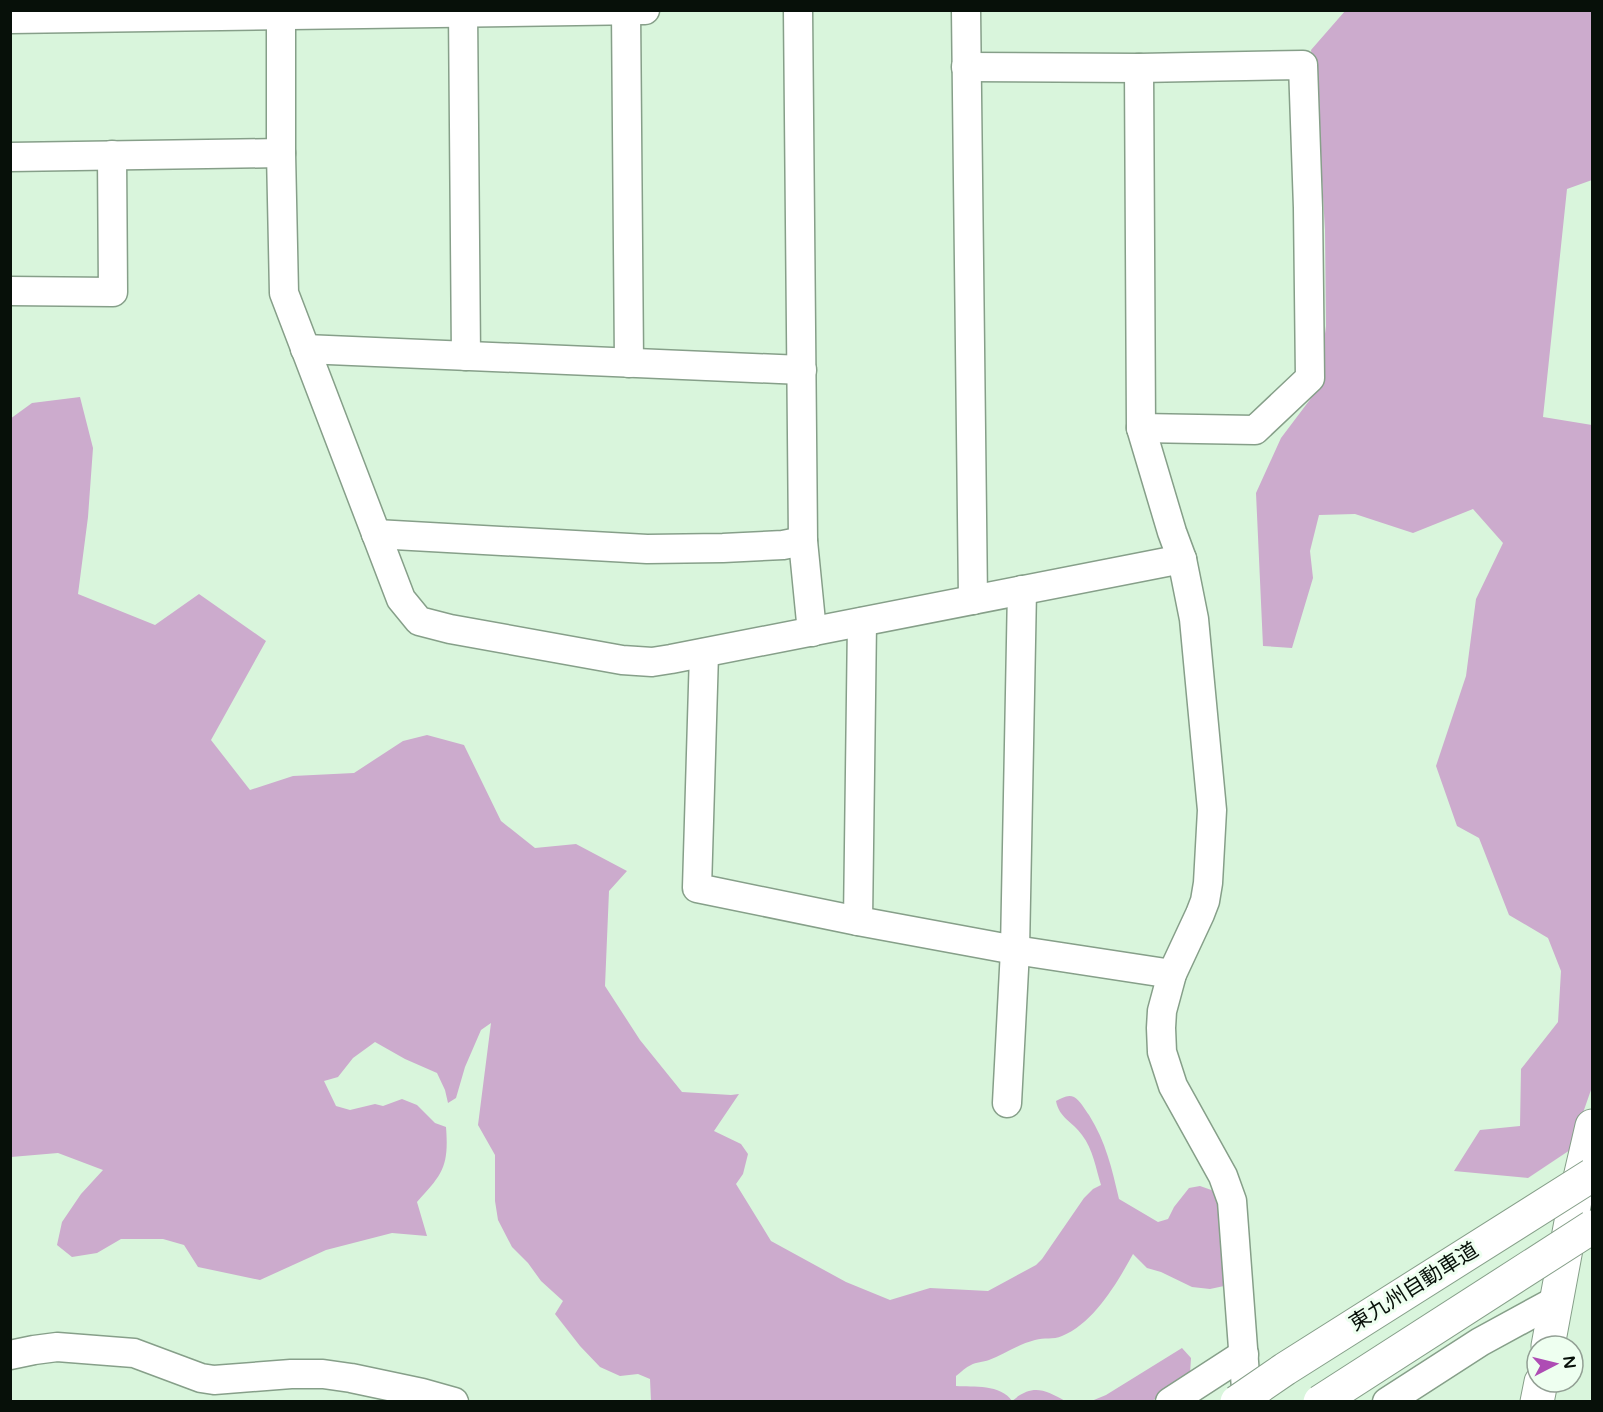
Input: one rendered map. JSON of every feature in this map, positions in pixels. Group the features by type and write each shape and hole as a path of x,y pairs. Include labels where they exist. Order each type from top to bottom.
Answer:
{"main road":[{"path":"1550,1334 1576,1195 1593,1126"},
{"name":"東九州自動車道","path":"1237,1401 1593,1175"},
{"path":"1320,1401 1593,1227"}],"street":[{"path":"10,19 101,14 645,10"},
{"path":"798,10 803,542 812,632"},
{"path":"966,10 973,600"},
{"path":"626,11 629,363"},
{"path":"463,12 466,356"},
{"path":"281,13 284,293 401,599 419,621 450,629 622,660 652,662 1182,559"},
{"path":"966,67 1139,68 1303,65 1310,378 1255,430 1141,428"},
{"path":"1139,68 1141,428 1182,559 1194,619 1212,810 1208,883 1200,914 1172,974 1162,1011 1162,1052 1173,1086 1223,1176 1232,1201 1247,1401"},
{"path":"10,157 281,153"},
{"path":"10,291 112,292 112,155"},
{"path":"305,349 802,370"},
{"path":"376,534 647,549 733,548 803,542"},
{"path":"1007,1102 1015,950 1022,590"},
{"path":"858,921 862,622"},
{"path":"704,653 697,888 1015,950 1172,974"},
{"path":"1387,1401 1480,1342 1557,1299"},
{"path":"10,1355 57,1347 134,1353 201,1378 214,1380 308,1373 323,1374 454,1401"},
{"path":"1170,1401 1244,1354"}],"shaded area":[{"path":"1345,11 1592,11 1592,180 1567,189 1543,417 1592,425 1592,1087 1570,1150 1528,1178 1454,1171 1480,1130 1520,1126 1521,1069 1558,1022 1561,971 1548,938 1509,915 1479,838 1457,826 1436,766 1466,676 1476,599 1503,543 1473,509 1413,533 1355,514 1319,515 1310,551 1313,578 1292,648 1263,646 1256,493 1281,438 1318,389 1326,326 1325,230 1318,112 1311,50"},
{"path":"80,397 93,448 88,517 78,594 155,625 199,594 266,641 211,740 250,790 293,776 354,773 403,741 427,735 464,745 501,821 535,848 576,844 627,871 609,891 605,986 640,1040 682,1092 739,1094 714,1131 741,1144 748,1154 743,1174 736,1184 771,1241 846,1282 890,1300 930,1288 988,1291 1036,1265 1084,1198 1101,1185 1092,1153 1086,1141 1063,1116 1058,1107 1056,1101 1070,1096 1080,1103 1100,1135 1119,1199 1158,1222 1168,1219 1189,1188 1200,1186 1217,1192 1230,1279 1224,1286 1210,1289 1192,1287 1147,1268 1133,1254 1104,1301 1074,1330 1059,1337 1038,1339 1023,1344 989,1360 973,1364 956,1376 956,1386 994,1389 1012,1401 651,1401 650,1379 638,1374 620,1376 600,1367 580,1346 555,1314 563,1301 541,1281 512,1247 498,1220 495,1201 495,1155 478,1125 491,1023 481,1030 465,1067 456,1098 448,1103 437,1073 375,1042 353,1058 338,1077 324,1081 336,1106 350,1110 375,1104 383,1106 402,1099 417,1105 435,1123 446,1127 446,1151 442,1169 433,1184 417,1202 427,1236 392,1233 326,1250 260,1280 198,1267 184,1245 163,1239 121,1239 97,1253 72,1257 57,1245 62,1222 81,1194 103,1170 58,1153 11,1157 10,419 32,403"},
{"path":"1182,1348 1191,1358 1190,1374 1152,1401 1089,1402 1106,1395"},
{"path":"1038,1390 1065,1401 1012,1401 1026,1392"}]}
